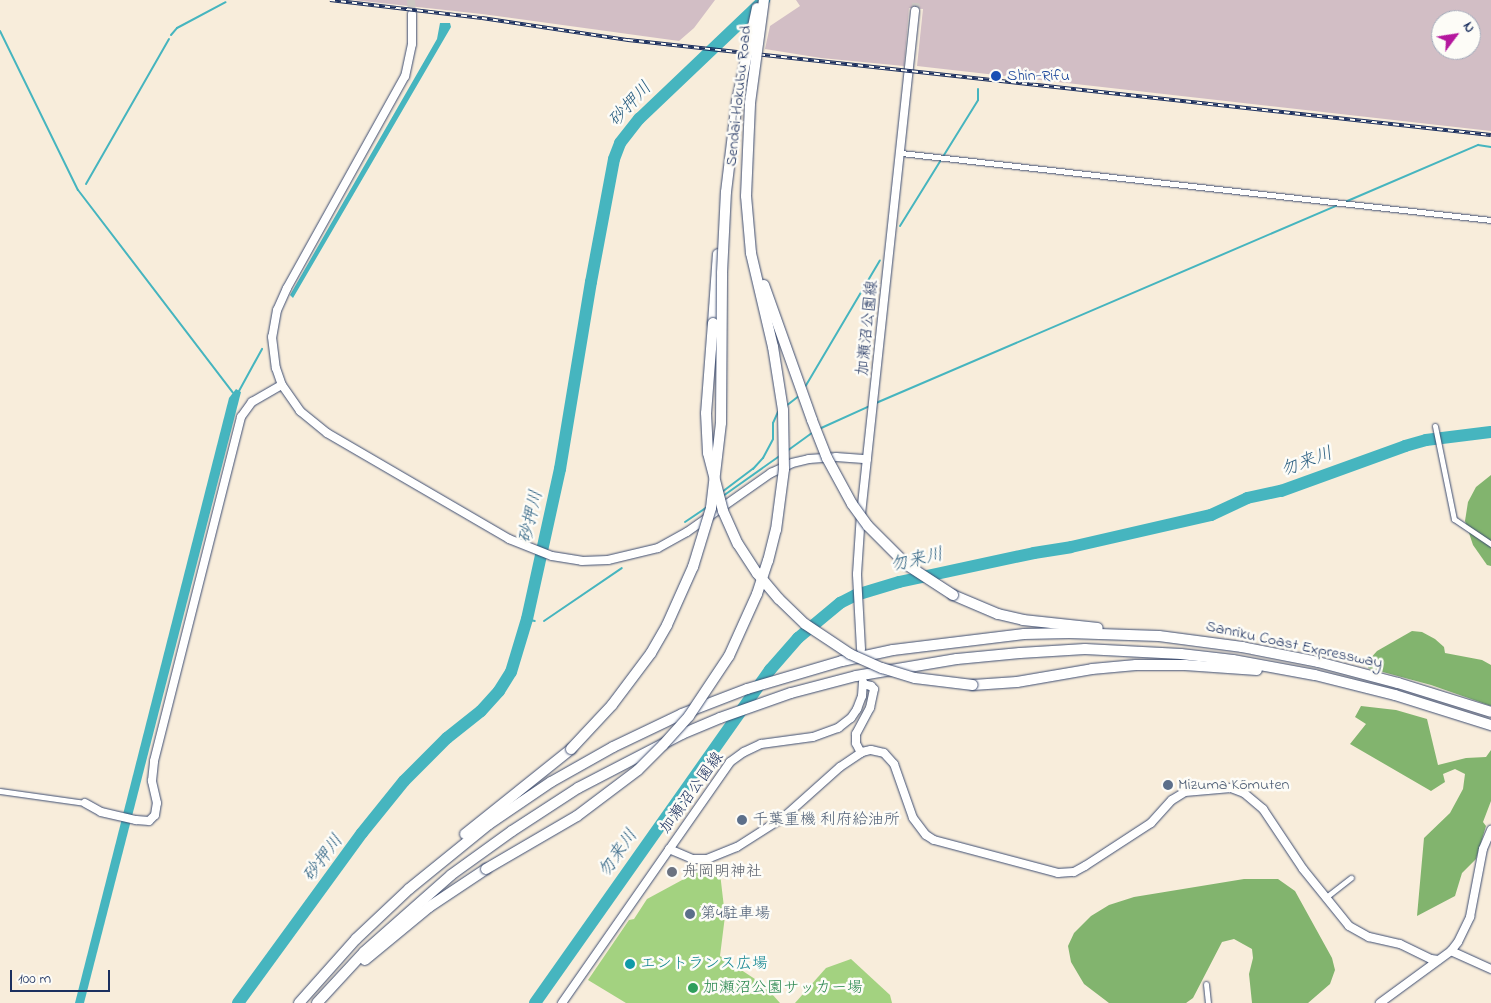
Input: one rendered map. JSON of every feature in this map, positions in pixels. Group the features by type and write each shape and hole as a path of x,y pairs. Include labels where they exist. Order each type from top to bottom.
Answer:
{"highway":[{"name":"Sendai-Hokubu Road","path":"731,141 745,60 759,0"},
{"name":"Sendai-Hokubu Road","path":"746,196 750,103 764,0"},
{"path":"731,141 721,220 706,413 712,472 731,528 747,559 767,586 805,624 834,645 866,662 897,674 934,682 974,685 1017,682 1106,668 1160,664 1209,666 1315,676"},
{"path":"356,938 381,910 436,859 549,769 592,728 617,699 651,653 682,596 703,538 711,508 719,453 722,394 723,232 731,141"},
{"path":"746,196 756,257 776,323 812,420 839,481 868,526 887,547 907,565 953,596 998,614 1023,620 1159,636"},
{"path":"322,1003 368,958 429,907 486,869 577,816 638,770 689,716 729,656 751,610 768,561 776,530 784,468 784,430 780,386 751,253 746,196"},
{"name":"Sanriku Coast Expressway","path":"299,1003 356,938 409,889 462,845 520,803 581,764 647,730 714,701 780,678 842,661 893,650 1024,634 1078,633 1159,636 1242,647 1318,662 1398,683 1491,712"},
{"name":"Sanriku Coast Expressway","path":"317,1003 364,952 444,881 512,831 578,788 667,741 720,718 791,693 860,681 957,659 1085,649 1172,653 1233,660 1315,676 1394,695 1491,725"}],"street":[{"name":"加瀬沼公園線","path":"861,649 858,582 860,514 916,11"},
{"path":"412,14 412,44 405,76 287,288 277,310 272,337 272,351 282,385 300,411 327,433 512,540 552,556 582,560 608,560 658,548 688,532 771,473 792,463 809,458 867,459"},
{"path":"900,153 1491,220"},
{"path":"0,791 85,803 101,812 136,820 148,821 157,810 152,781 154,761 241,417 252,402 282,385"},
{"path":"1435,426 1454,519 1491,544"},
{"name":"加瀬沼公園線","path":"562,1003 716,780 734,758 760,744 813,737 838,728 851,718 856,710 860,681"},
{"path":"860,681 874,689 870,708 856,734 856,742 861,753"},
{"path":"669,849 693,859 707,859 737,847 772,826 840,767 861,753 876,750 891,760 912,818 926,835 934,840 1058,873 1074,872 1085,866 1151,823 1172,800 1185,792 1211,789 1237,790 1250,797 1263,809 1275,824 1289,851 1324,898 1349,926 1360,933 1400,944 1438,960"},
{"path":"1380,1003 1451,951 1470,917 1483,849 1491,830"},
{"path":"1324,898 1351,878"},
{"path":"1451,951 1491,969"},
{"path":"1206,984 1208,1003"}],"shaded area":[{"path":"353,0 715,0 694,28 679,41 482,14"},
{"path":"796,0 1491,0 1491,131 917,66 923,9 909,8 904,66 821,58 765,49 770,26 800,6"}],"green space":[{"path":"1491,475 1491,566 1487,565 1473,545 1465,521 1468,502 1476,487"},
{"path":"1412,631 1422,632 1435,639 1444,647 1445,653 1482,660 1491,665 1491,706 1431,685 1368,668 1369,660 1377,651"},
{"path":"1361,706 1396,710 1427,719 1438,765 1466,758 1486,757 1491,750 1491,801 1483,822 1486,826 1476,859 1462,873 1455,896 1417,916 1424,838 1450,813 1463,789 1465,774 1455,769 1443,774 1445,782 1431,791 1350,744 1366,724 1355,717"},
{"path":"708,866 720,873 725,916 720,956 764,985 780,1003 626,1003 588,980 629,920 634,919 647,899"},
{"path":"1244,879 1278,879 1295,891 1332,958 1335,970 1330,984 1308,1003 1252,1003 1249,974 1253,958 1252,949 1234,939 1222,942 1193,998 1186,1003 1109,1003 1084,984 1071,962 1068,946 1074,933 1091,916 1109,905 1134,897"},
{"path":"851,959 890,995 892,1003 795,1003 826,968"}],"water":[{"path":"440,23 450,23 451,27 293,298 290,295 437,39"},
{"path":"236,389 241,392 84,1003 75,1003 229,398"}],"waterway":[{"name":"砂押川","path":"238,1003 362,833 404,781 447,738 481,711 499,691 511,672 527,619 560,469 591,282 614,159 620,143 639,119 764,0"},
{"path":"171,35 177,28 226,2"},
{"path":"0,31 78,190 233,393"},
{"path":"86,184 169,39"},
{"path":"900,226 978,100 978,89"},
{"path":"1345,202 1478,145 1491,147"},
{"path":"876,403 1338,205"},
{"path":"805,387 880,260"},
{"path":"239,391 262,349"},
{"path":"786,406 800,395"},
{"path":"819,429 870,406"},
{"path":"722,492 753,469 763,458 773,439 773,423 778,412"},
{"path":"787,451 813,432"},
{"name":"勿来川","path":"535,1003 770,670 798,638 840,603 856,595 899,582 1071,547 1211,515 1247,498 1281,491 1405,446 1426,440 1491,432"},
{"path":"723,496 781,455"},
{"path":"685,522 707,507"},
{"path":"544,621 622,568"},
{"path":"527,619 535,621"}],"tunnel":[{"path":"411,0 412,14"},
{"path":"915,11 917,0"}],"railway":[{"path":"330,0 482,18 628,40 1491,135"}],"place":[{"name":"Shin-Rifu","path":"996,76"},
{"name":"Mizuma Kōmuten","path":"1168,785"},
{"name":"千葉重機 利府給油所","path":"742,820"},
{"name":"舟岡明神社","path":"672,872"},
{"name":"第4駐車場","path":"690,914"},
{"name":"エントランス広場","path":"630,964"},
{"name":"加瀬沼公園サッカー場","path":"693,988"}]}
